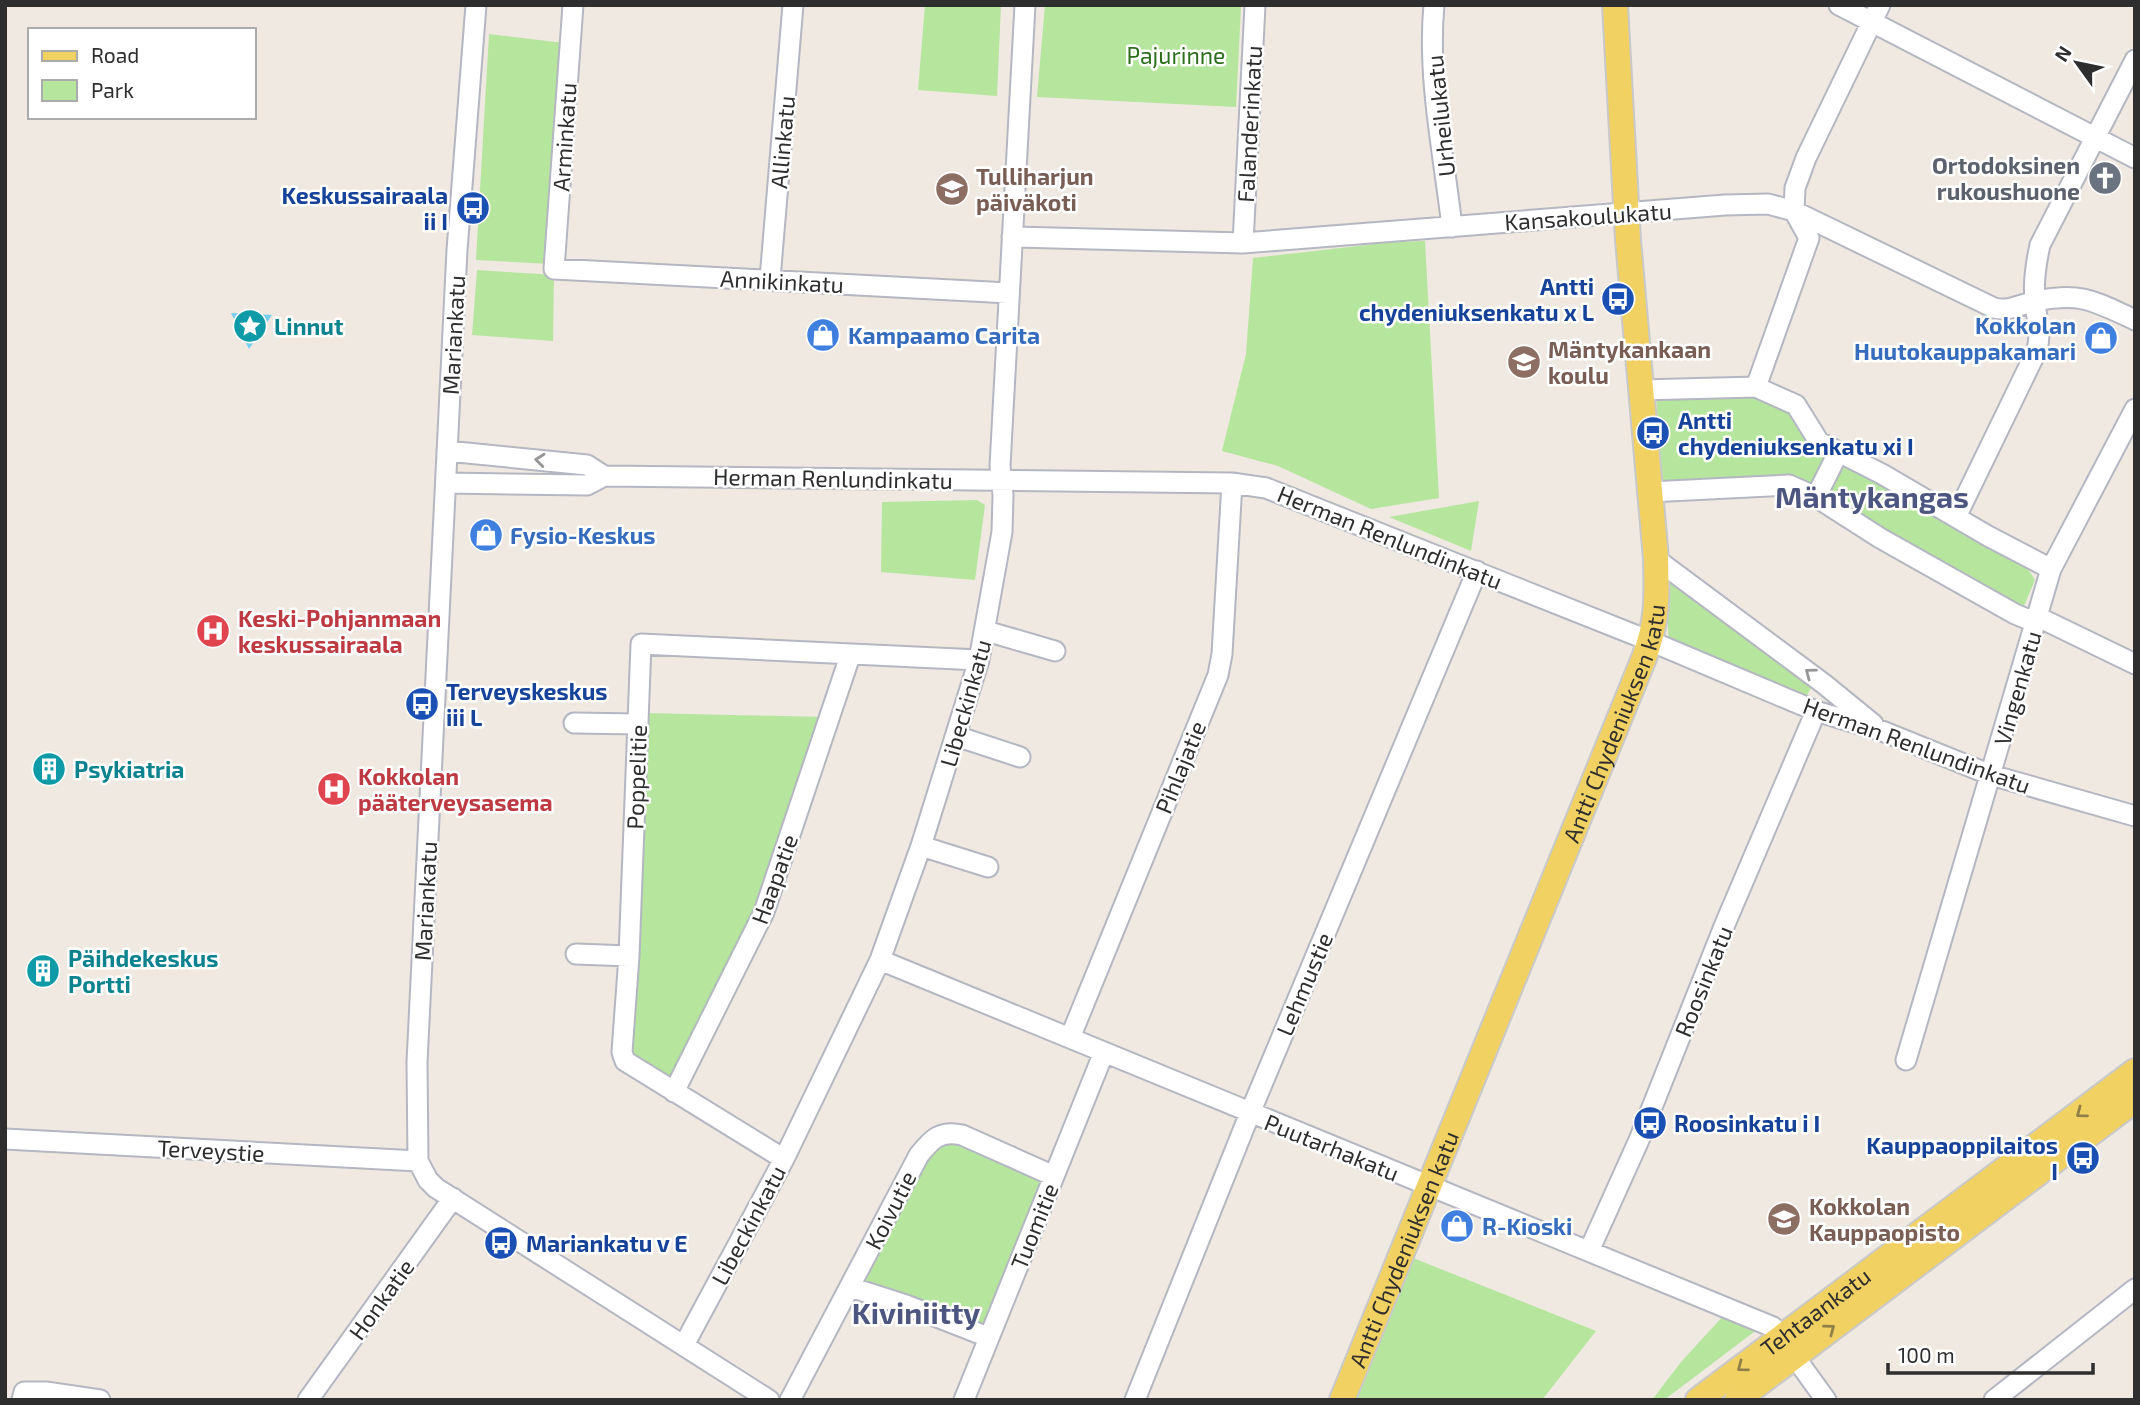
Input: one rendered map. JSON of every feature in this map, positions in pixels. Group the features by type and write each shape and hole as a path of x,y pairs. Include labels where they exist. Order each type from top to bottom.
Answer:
{"main road":[{"name":"Antti Chydeniuksen katu","path":"1342,1400 1650,641 1658,608 1628,240 1615,5"},
{"name":"Tehtaankatu","path":"1737,1400 1788,1347 2135,1071"},
{"name":"Tehtaankatu","path":"1698,1400 1788,1347 2135,1100"}],"street":[{"name":"Mariankatu","path":"418,1161 418,1048 447,451 457,250 475,5"},
{"name":"Arminkatu","path":"554,269 573,5"},
{"name":"Allinkatu","path":"770,279 793,5"},
{"name":"Libeckinkatu","path":"684,1345 784,1159 880,960 921,846 979,660 1002,532 1003,495 1000,481 1025,5"},
{"name":"Falanderinkatu","path":"1243,243 1255,5"},
{"name":"Urheilukatu","path":"1434,5 1432,30 1436,91 1452,227"},
{"path":"1839,5 1875,13 2135,158"},
{"path":"1756,387 1809,238 1794,211 1795,187 1806,158 1875,13"},
{"path":"1955,517 2037,349 2041,332 2035,301 2035,264 2040,245 2135,60"},
{"name":"Kansakoulukatu","path":"1012,237 1243,243 1725,205 1768,204 1794,211 1994,309 2004,310 2035,301 2075,296 2135,320"},
{"name":"Annikinkatu","path":"554,269 1009,293"},
{"path":"1640,390 1756,387 1796,405 1819,442 1882,474 2051,569"},
{"name":"Vingenkatu","path":"1906,1060 2051,569 2135,409"},
{"name":"Herman Renlundinkatu","path":"447,451 587,465 604,476"},
{"path":"1816,497 1838,453"},
{"name":"Herman Renlundinkatu","path":"446,483 587,485 604,476 1232,483 1266,488 1650,641 1816,711 1882,731 1992,775 2135,816"},
{"name":"Pihlajatie","path":"1070,1038 1218,675 1222,654 1232,483"},
{"path":"1649,492 1789,485 1816,497 1880,538 2015,614 2027,619 2038,617 2135,664"},
{"path":"1656,559 1882,731"},
{"name":"Lehmustie","path":"1135,1400 1250,1114 1477,571"},
{"path":"986,631 1055,651"},
{"name":"Poppelitie","path":"784,1159 625,1061 622,1052 629,956 641,645 979,660"},
{"name":"Haapatie","path":"674,1092 764,912 850,656"},
{"name":"Roosinkatu","path":"1589,1251 1639,1140 1816,711"},
{"path":"574,723 638,724"},
{"path":"956,736 1020,757"},
{"path":"921,846 988,867"},
{"path":"576,954 629,956"},
{"name":"Puutarhakatu","path":"880,960 1773,1327 1788,1347"},
{"name":"Tuomitie","path":"964,1400 1104,1052"},
{"name":"Koivutie","path":"790,1400 919,1155 932,1138 951,1133 962,1135 1054,1176"},
{"name":"Terveystie","path":"5,1139 418,1161"},
{"path":"418,1161 428,1180 453,1198 769,1400"},
{"name":"Honkatie","path":"308,1400 453,1198"},
{"path":"850,1287 988,1338"},
{"path":"1994,1400 2135,1289"},
{"path":"1788,1347 1826,1400"},
{"path":"22,1400 24,1392 46,1392 100,1400"}],"green space":[{"path":"925,5 1001,5 997,96 918,90"},
{"name":"Pajurinne","path":"1045,5 1241,7 1236,107 1037,97"},
{"path":"489,34 564,43 549,264 476,260"},
{"path":"1425,241 1439,498 1371,509 1278,466 1222,451 1246,354 1253,258 1393,242"},
{"path":"477,270 554,275 553,341 472,335"},
{"path":"1656,394 1747,394 1791,410 1827,453 1811,485 1662,486"},
{"path":"1844,461 2026,566 2035,580 2024,606 2005,601 1836,503 1829,491"},
{"path":"977,500 985,505 975,580 881,572 882,502"},
{"path":"1479,501 1471,551 1389,517"},
{"path":"1664,579 1685,591 1811,688 1806,697 1669,641"},
{"path":"643,713 825,717 756,915 671,1080 632,1055 629,1038"},
{"path":"952,1141 1042,1177 982,1331 860,1284 935,1144"},
{"path":"1408,1256 1596,1331 1542,1400 1351,1400"},
{"path":"1725,1314 1758,1329 1664,1400 1652,1400 1681,1362"}],"water":[{"path":"231,313 272,315 249,349"}],"place":[{"name":"Ortodoksinen rukoushuone","path":"2105,178"},
{"name":"Tulliharjun päiväkoti","path":"952,189"},
{"name":"Keskussairaala ii I","path":"473,208"},
{"name":"Antti chydeniuksenkatu x L","path":"1618,299"},
{"name":"Linnut","path":"250,326"},
{"name":"Kampaamo Carita","path":"823,335"},
{"name":"Kokkolan Huutokauppakamari","path":"2101,338"},
{"name":"Mäntykankaan koulu","path":"1524,362"},
{"name":"Antti chydeniuksenkatu xi I","path":"1653,433"},
{"name":"Fysio-Keskus","path":"486,535"},
{"name":"Keski-Pohjanmaan keskussairaala","path":"213,631"},
{"name":"Terveyskeskus iii L","path":"422,704"},
{"name":"Psykiatria","path":"49,769"},
{"name":"Kokkolan pääterveysasema","path":"334,789"},
{"name":"Päihdekeskus Portti","path":"43,971"},
{"name":"Roosinkatu i I","path":"1650,1123"},
{"name":"Kauppaoppilaitos I","path":"2083,1158"},
{"name":"Kokkolan Kauppaopisto","path":"1784,1219"},
{"name":"R-Kioski","path":"1457,1226"},
{"name":"Mariankatu v E","path":"501,1243"}],"district":[{"name":"Mäntykangas","path":"1872,496"},
{"name":"Kiviniitty","path":"916,1312"}]}
